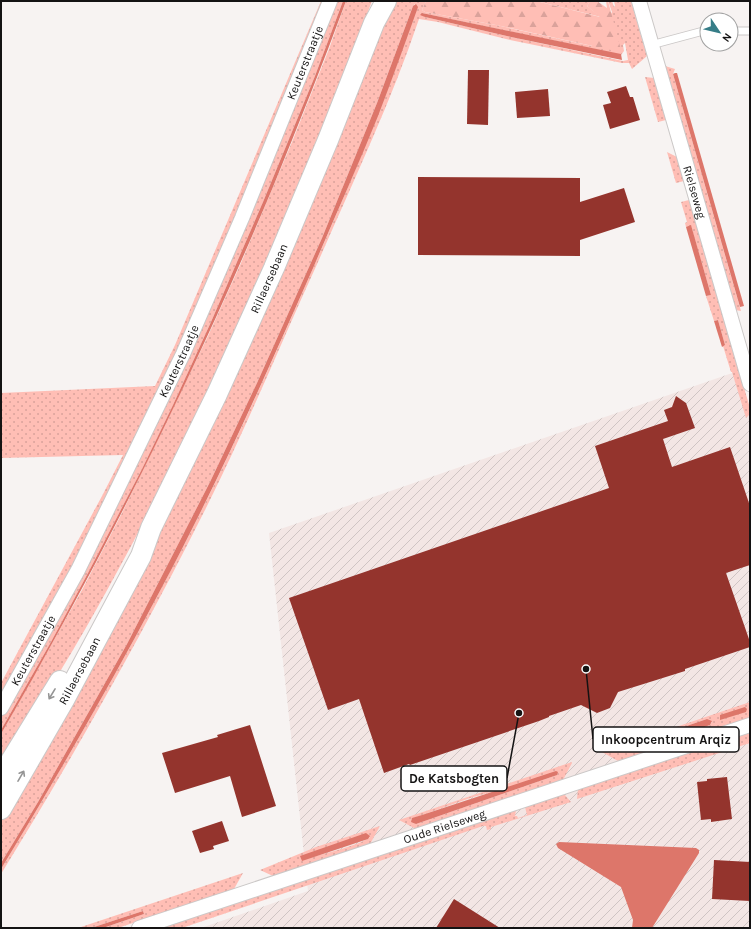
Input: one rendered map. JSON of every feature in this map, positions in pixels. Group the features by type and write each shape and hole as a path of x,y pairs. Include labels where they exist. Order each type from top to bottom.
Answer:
{"street":[{"name":"Keuterstraatje","path":"1,708 78,570 183,354 242,218 330,1"},
{"name":"Rillaersebaan","path":"374,23 377,1"},
{"name":"Rillaersebaan","path":"1,809 64,700 141,556 151,528 217,394 274,268 328,140 374,23 386,1"},
{"name":"Rielseweg","path":"639,1 750,384"},
{"name":"Rillaersebaan","path":"1,777 92,626 133,553 151,528"},
{"name":"Oude Rielseweg","path":"139,928 750,725"}],"lane":[{"path":"739,31 750,31"},
{"path":"651,45 699,32"}],"shaded area":[{"path":"343,1 346,1 292,141 212,327 146,465 111,533 39,668 1,734 1,730 88,573 142,469 173,405 263,202 315,76"},
{"path":"416,4 418,7 370,135 296,307 221,469 182,549 123,660 1,869 1,863 38,802 127,644 210,482 257,383 322,238 377,103 413,6"},
{"path":"422,13 621,54 622,60 511,37 425,17 420,15"},
{"path":"677,73 744,306 740,307 673,74"},
{"path":"691,225 711,295 706,296 686,227"},
{"path":"718,320 725,345 722,347 714,321"},
{"path":"738,371 750,415 750,928 201,928 308,891 269,533"},
{"path":"745,707 747,709 746,712 720,720 720,715"},
{"path":"707,719 712,721 710,725 633,752 628,750 628,747 631,745"},
{"path":"556,771 558,772 557,775 416,824 411,822 412,818"},
{"path":"366,833 370,836 368,839 302,861 300,856"},
{"path":"559,842 696,848 699,850 699,853 652,928 632,928 633,920 621,887 558,848 556,844"},
{"path":"143,911 144,914 103,928 91,928"}],"green space":[{"path":"321,1 325,1 207,289 73,570 1,700 1,683 123,455 1,458 1,393 155,386 175,345"},
{"path":"335,1 343,1 315,76 263,202 173,405 142,469 88,573 1,730 1,718 78,578"},
{"path":"346,1 372,1 350,59 279,231 200,409 157,497 98,606 44,699 1,767 1,734 82,590 122,513 208,336 241,263 292,142 329,49"},
{"path":"392,1 426,1 422,10 425,12 496,25 592,46 612,12 608,1 612,1 614,7 614,1 631,1 647,56 632,69 629,63 622,63 510,40 438,22 419,19 371,142 222,476 134,646 56,784 1,874 1,869 43,800 123,660 182,549 221,470 278,348 355,170 406,40 417,7 415,4 377,103 322,238 257,383 210,482 127,644 38,802 1,863 1,819 172,508 233,380","holes":["422,13 621,55 624,51 623,45 625,43 628,60 623,61 425,17"]},
{"path":"426,1 536,1 600,17 587,6 590,1 597,1 607,8 606,1 608,1 621,50 620,52 496,25 425,12 422,10"},
{"path":"536,1 590,1 587,6 601,17"},
{"path":"665,66 675,69 673,74 741,311 735,310"},
{"path":"645,77 654,78 666,120 658,122"},
{"path":"667,152 677,157 684,181 676,183"},
{"path":"689,200 750,408 750,414 746,418 723,346 725,345 718,320 714,321 706,296 711,295 691,226 686,227 685,223 687,222 681,202"},
{"path":"750,702 750,714 748,718 618,761 602,752","holes":["707,719 712,722 710,725 631,752 629,745"]},
{"path":"748,733 750,736 750,743 577,799 578,789"},
{"path":"572,762 563,780 416,829 399,820","holes":["557,775 416,824 411,819 473,797"]},
{"path":"564,794 571,802 491,827 491,829 487,830 486,826 483,826 182,928 162,928 516,810 515,816 518,818 527,815 525,807"},
{"path":"380,826 370,844 273,876 260,870 316,847","holes":["370,837 348,847 302,860"]},
{"path":"243,873 234,889 118,928 103,928 144,914 143,911 91,928 78,928"}],"building":[{"path":"468,70 489,70 488,125 467,124"},
{"path":"626,86 630,97 633,97 640,120 610,129 603,105 611,103 607,92"},
{"path":"548,89 550,116 517,118 515,92"},
{"path":"418,177 580,178 580,202 624,188 635,222 580,240 580,256 418,255"},
{"path":"676,396 686,403 695,428 663,439 672,467 730,447 750,506 750,565 726,573 750,642 750,647 685,669 685,671 618,692 610,708 597,713 581,705 539,721 384,773 359,699 328,710 289,598 609,488 595,446 668,421 664,410 672,407"},
{"path":"250,725 276,806 242,817 230,776 175,793 162,753 218,737 217,735"},
{"path":"727,777 732,819 711,822 711,819 701,820 697,782 707,781 707,779"},
{"path":"222,821 229,841 213,846 214,849 200,853 192,831"},
{"path":"714,860 750,862 750,901 712,899"},
{"path":"454,899 500,928 436,928"}],"place":[{"name":"Inkoopcentrum Arqiz","path":"586,669"},
{"name":"De Katsbogten","path":"519,713"}]}
